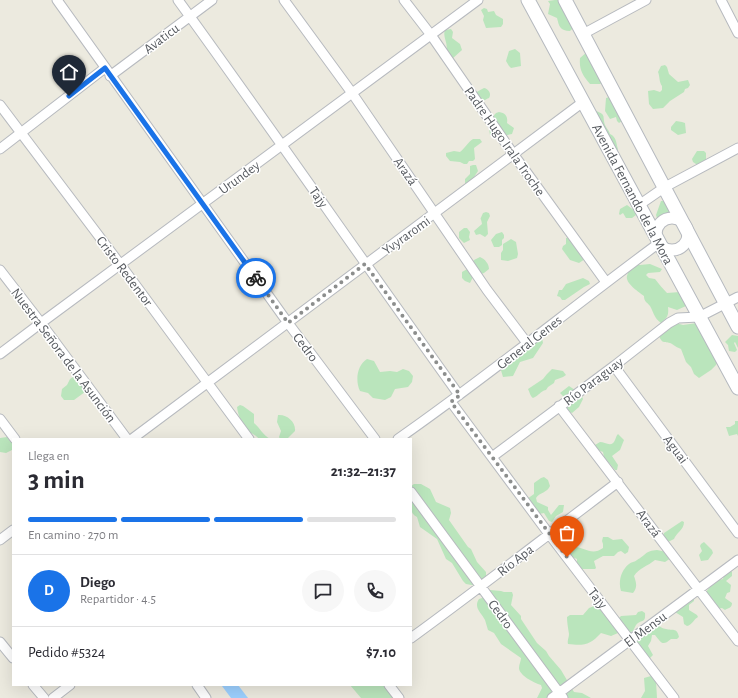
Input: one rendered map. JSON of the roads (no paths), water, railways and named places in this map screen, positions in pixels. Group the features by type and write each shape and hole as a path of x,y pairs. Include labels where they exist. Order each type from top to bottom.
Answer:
{"main road":[{"name":"Avenida Fernando de la Mora","path":"528,0 738,388"},
{"path":"565,0 686,228 732,301 738,327"}],"street":[{"name":"Cedro","path":"57,0 288,323 374,438"},
{"name":"Tajy","path":"178,0 282,144 365,264 460,395"},
{"name":"Avaticu","path":"0,149 212,0"},
{"name":"Arazá","path":"284,0 352,93 488,290 527,343"},
{"name":"Padre Hugo Irala Troche","path":"404,0 431,35 514,155 606,282"},
{"name":"Urundey","path":"0,354 478,0"},
{"path":"583,34 646,0"},
{"path":"721,0 738,33"},
{"name":"Yvyraromi","path":"133,438 583,102"},
{"name":"Cristo Redentor","path":"0,105 248,438"},
{"path":"638,205 665,187 738,148"},
{"path":"674,218 679,220 686,228 687,238 682,246 677,249 667,249 659,244 656,239 657,228 664,220 674,218"},
{"name":"General Genes","path":"399,438 451,402 606,282 659,244"},
{"name":"Nuestra Señora de la Asunción","path":"0,270 126,438"},
{"path":"699,317 732,301"},
{"name":"Río Paraguay","path":"492,457 669,323 678,318 699,317"},
{"name":"Aguai","path":"614,366 738,533"},
{"name":"Tajy","path":"451,402 674,698"},
{"name":"Arazá","path":"559,406 738,641"},
{"path":"0,419 14,438"},
{"name":"Río Apa","path":"412,637 481,587 618,482"},
{"name":"Cedro","path":"412,493 481,587 558,696"},
{"path":"0,540 12,531"},
{"name":"El Mensu","path":"558,696 630,639 738,560"},
{"path":"0,642 12,657"},
{"path":"35,686 44,698"},
{"path":"53,698 69,686"},
{"path":"198,686 204,697"},
{"path":"390,686 399,698"}],"water":[{"path":"222,686 239,686 248,698 231,698"}]}
